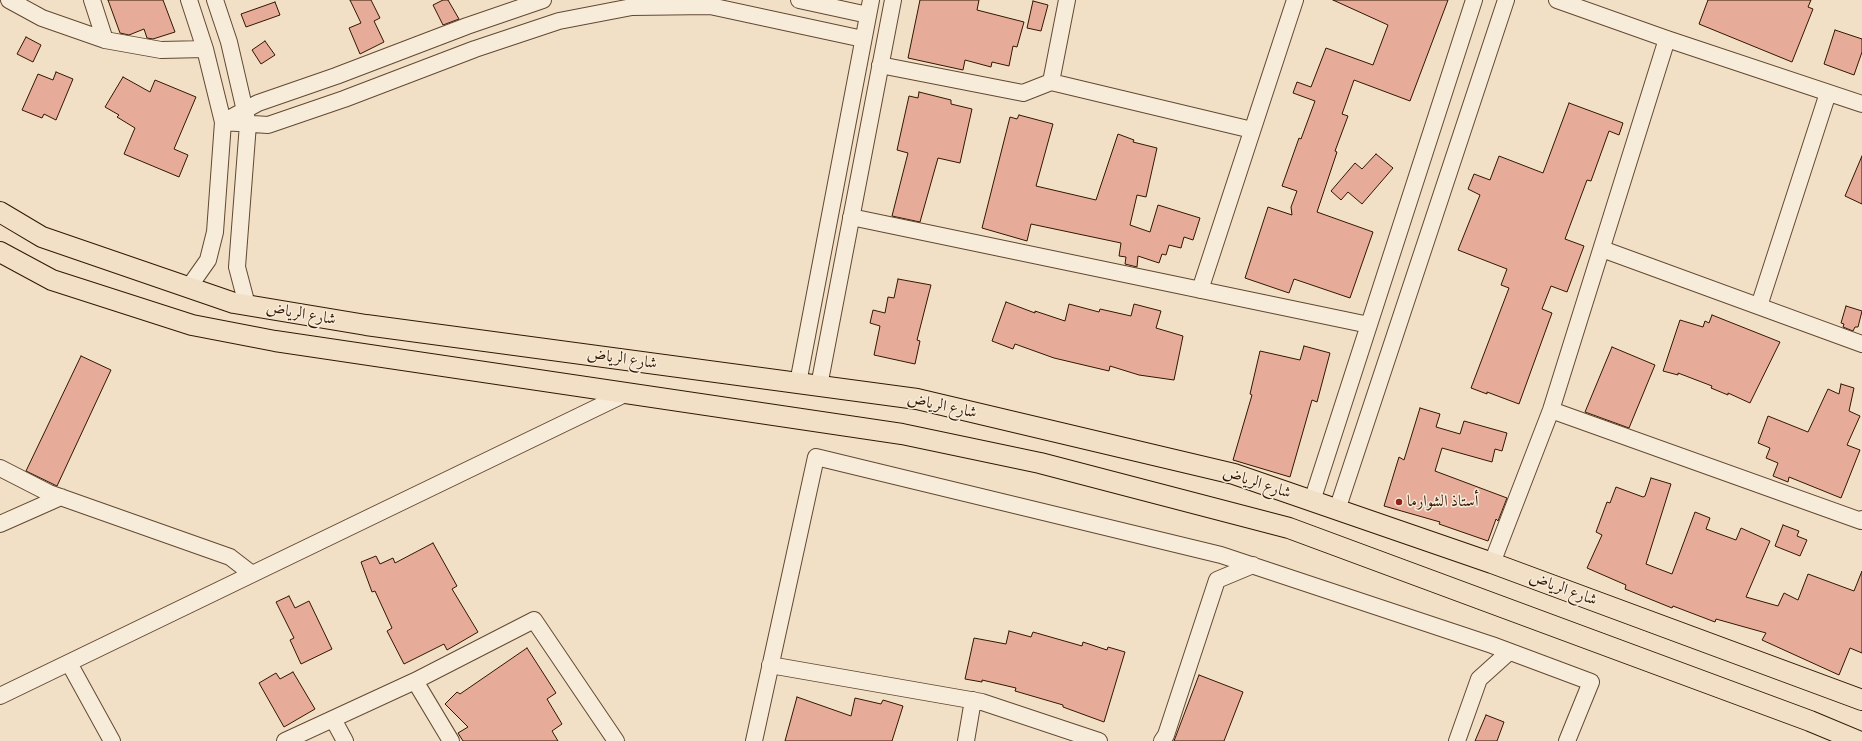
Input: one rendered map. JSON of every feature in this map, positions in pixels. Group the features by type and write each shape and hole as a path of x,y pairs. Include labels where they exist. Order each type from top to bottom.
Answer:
{"main road":[{"name":"شارع الرياض","path":"0,212 42,236 189,287 247,305 366,325 932,402 1234,474 1492,563 1862,700"},
{"name":"شارع الرياض","path":"0,252 52,280 192,325 276,341 902,434 1040,463 1289,528 1810,721 1858,741"},
{"path":"1810,721 1844,741"}],"street":[{"path":"9,0 42,18 105,40 161,50 205,49"},
{"path":"92,0 105,40"},
{"path":"189,0 205,49 223,122 216,232 208,260 189,287"},
{"path":"215,0 229,42 247,117 237,267 247,305"},
{"path":"247,117 258,103 336,76 466,26 543,0"},
{"path":"798,383 870,7 799,0"},
{"path":"819,386 893,0"},
{"path":"1051,82 1067,0"},
{"path":"1200,290 1295,0"},
{"path":"1312,501 1474,0"},
{"path":"1337,510 1506,0"},
{"path":"1557,0 1668,40 1862,104"},
{"path":"223,122 247,117 268,125 344,99 475,49 559,21 632,7 710,3 863,39"},
{"path":"1492,563 1551,410 1668,40"},
{"path":"880,65 1023,92 1051,82 1252,130"},
{"path":"1759,306 1828,93"},
{"path":"851,217 1369,325"},
{"path":"1602,249 1862,344"},
{"path":"0,696 628,393"},
{"path":"1551,410 1862,521"},
{"path":"754,741 816,457 1221,554 1492,645 1591,682 1567,741"},
{"path":"0,468 60,497 230,557 252,574"},
{"path":"0,524 60,497"},
{"path":"1162,741 1217,580 1253,565"},
{"path":"285,741 415,681 534,620 616,741"},
{"path":"1492,645 1497,663"},
{"path":"1457,741 1479,679 1509,652"},
{"path":"69,663 112,741"},
{"path":"770,665 982,702 1099,741"},
{"path":"415,681 451,741"},
{"path":"966,741 973,700"},
{"path":"333,718 346,741"}],"building":[{"path":"108,0 163,0 175,32 153,39 147,38 144,29 129,35 120,33"},
{"path":"350,0 371,0 380,18 374,21 384,42 360,54 349,28 361,23"},
{"path":"443,0 448,0 459,19 443,25 433,5"},
{"path":"920,0 979,0 977,10 1024,22 1017,47 1013,46 1009,66 992,62 991,67 965,60 963,70 908,58"},
{"path":"1333,0 1448,0 1410,101 1354,80 1342,114 1348,116 1335,151 1337,152 1317,212 1373,232 1350,298 1294,279 1289,293 1245,278 1268,207 1292,215 1291,207 1297,191 1282,186 1299,138 1301,139 1315,101 1293,93 1297,82 1311,87 1326,48 1373,65 1388,25"},
{"path":"1708,0 1811,0 1808,7 1813,9 1792,62 1699,24"},
{"path":"1033,1 1048,5 1041,31 1027,28"},
{"path":"275,2 280,15 246,27 241,14"},
{"path":"1835,30 1862,39 1862,52 1854,75 1824,64"},
{"path":"26,37 41,45 33,62 17,54"},
{"path":"265,41 275,55 261,64 252,50"},
{"path":"56,72 73,79 56,120 44,114 42,118 22,110 38,74 53,80"},
{"path":"123,77 150,92 155,80 196,97 174,149 188,155 179,177 124,154 135,128 117,117 119,115 105,107"},
{"path":"919,92 951,100 951,104 972,109 960,163 938,158 920,222 892,216 908,153 897,150 909,96 918,98"},
{"path":"1569,103 1623,123 1619,135 1609,131 1591,181 1587,180 1565,239 1584,246 1567,292 1551,286 1542,309 1552,313 1519,404 1487,392 1487,394 1471,388 1509,288 1501,285 1507,269 1458,250 1480,195 1468,189 1474,174 1490,180 1499,156 1543,173"},
{"path":"1019,115 1053,124 1036,186 1096,200 1118,134 1134,140 1133,142 1157,148 1146,197 1137,195 1130,225 1150,232 1158,205 1200,218 1193,240 1184,237 1181,248 1169,245 1166,255 1162,254 1159,263 1138,256 1137,267 1125,264 1126,257 1119,256 1121,243 1031,224 1027,241 982,228 1010,117 1017,119"},
{"path":"1376,154 1393,168 1362,204 1348,192 1341,200 1331,191 1355,163 1362,169"},
{"path":"1862,156 1862,204 1845,196"},
{"path":"898,279 931,285 917,340 920,341 915,364 874,355 880,326 870,323 873,310 885,313 888,297 894,298"},
{"path":"1006,302 1035,313 1035,311 1065,321 1069,304 1099,312 1100,309 1131,316 1134,304 1161,311 1156,328 1183,336 1174,380 1139,375 1110,366 1109,371 1054,358 1015,344 1013,349 992,341"},
{"path":"1846,306 1862,311 1858,327 1855,327 1853,331 1843,327 1844,324 1841,323"},
{"path":"1712,315 1780,342 1750,403 1678,373 1678,375 1663,371 1680,320 1703,327 1705,321 1709,323"},
{"path":"1304,346 1330,353 1317,402 1312,400 1290,477 1233,460 1252,395 1250,394 1260,351 1300,360"},
{"path":"1612,347 1655,365 1629,428 1585,412"},
{"path":"81,356 111,370 57,486 26,471"},
{"path":"1841,384 1854,388 1849,411 1860,416 1847,445 1860,450 1841,498 1789,477 1788,482 1773,476 1778,463 1766,458 1770,448 1758,443 1768,416 1808,432 1828,389 1839,394"},
{"path":"1420,408 1440,414 1436,427 1460,434 1464,421 1507,433 1502,451 1495,449 1492,462 1442,448 1435,471 1507,498 1498,521 1496,519 1488,541 1439,524 1440,522 1384,506 1399,457 1404,460"},
{"path":"1651,478 1671,484 1646,564 1672,574 1695,512 1710,518 1706,529 1736,540 1741,528 1770,541 1746,597 1778,606 1784,593 1798,600 1808,574 1854,591 1862,571 1862,653 1850,648 1839,675 1762,640 1766,633 1716,619 1715,622 1673,606 1672,608 1625,589 1626,585 1587,568 1602,535 1596,532 1607,502 1610,503 1616,487 1643,497 1645,496"},
{"path":"1783,525 1799,531 1797,536 1807,540 1800,556 1775,546"},
{"path":"433,543 457,586 452,589 478,632 447,650 444,644 404,664 387,631 392,628 375,591 372,592 361,562 376,556 380,564 393,558 395,563"},
{"path":"289,596 295,608 309,601 332,649 301,664 290,640 294,638 276,602"},
{"path":"1009,631 1031,637 1033,632 1082,646 1083,642 1107,650 1108,647 1125,652 1104,722 1063,707 1063,705 1015,691 1016,688 982,680 982,682 965,679 974,638 1006,644"},
{"path":"527,648 556,693 547,699 562,724 552,731 558,741 463,741 458,733 468,727 445,704 457,692 460,694"},
{"path":"293,672 315,709 284,727 259,683 276,673 280,679"},
{"path":"1199,675 1243,692 1224,741 1174,741"},
{"path":"797,697 851,716 855,698 881,704 883,700 903,706 892,741 785,741"},
{"path":"1486,715 1504,722 1497,741 1475,741"}],"place":[{"name":"أستاذ الشوارما","path":"1399,502"}]}
